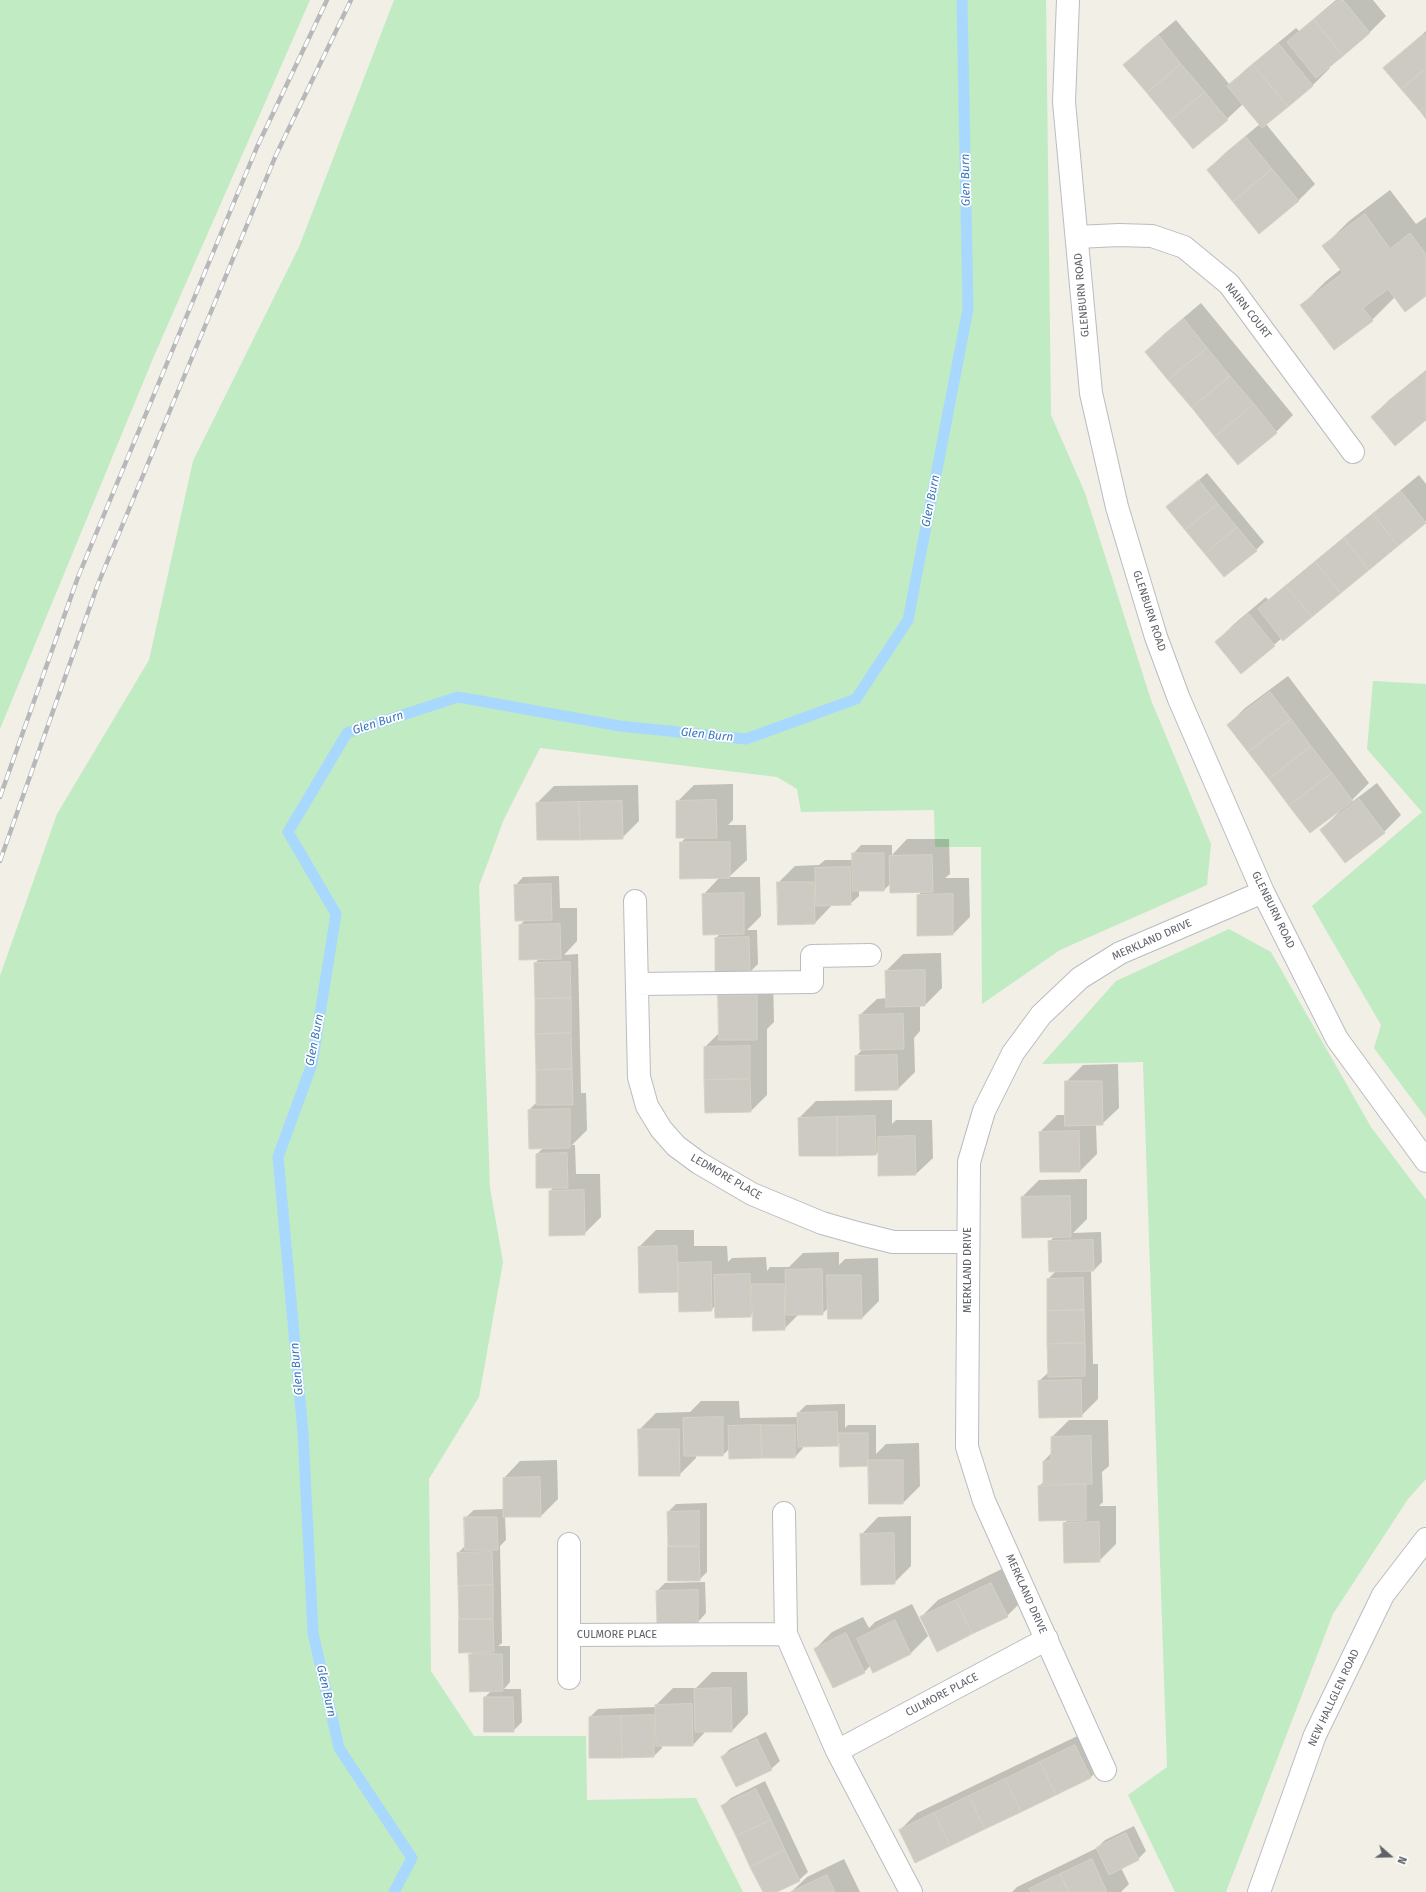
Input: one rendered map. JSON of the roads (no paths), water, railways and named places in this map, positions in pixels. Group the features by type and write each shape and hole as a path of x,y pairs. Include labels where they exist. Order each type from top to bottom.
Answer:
{"street":[{"name":"GLENBURN ROAD","path":"1068,0 1064,102 1091,393 1117,507 1156,637 1179,699 1263,892 1337,1039 1426,1161"},
{"name":"NAIRN COURT","path":"1077,237 1119,235 1152,236 1184,247 1229,284 1353,452"},
{"name":"MERKLAND DRIVE","path":"1105,1770 984,1500 966,1447 970,1162 984,1111 1013,1053 1041,1016 1080,978 1120,953 1263,892"},
{"name":"LEDMORE PLACE","path":"635,901 639,1077 647,1106 661,1129 676,1146 699,1163 752,1194 822,1223 893,1242 968,1242"},
{"path":"637,984 812,982 812,956 870,955"},
{"path":"784,1513 786,1634 837,1751 910,1892"},
{"name":"NEW HALLGLEN ROAD","path":"1259,1892 1315,1736 1383,1596 1426,1539"},
{"name":"CULMORE PLACE","path":"569,1544 569,1678"},
{"name":"CULMORE PLACE","path":"569,1635 786,1634"},
{"name":"CULMORE PLACE","path":"837,1751 1047,1639"}],"waterway":[{"name":"Glen Burn","path":"394,1892 412,1858 339,1748 313,1633 303,1433 278,1157 312,1064 336,914 288,832 347,733 458,697 620,726 746,739 856,699 908,620 968,309 962,0"}],"railway":[{"path":"0,797 78,577 257,147 327,0"},
{"path":"0,861 98,584 276,155 351,0"}]}
